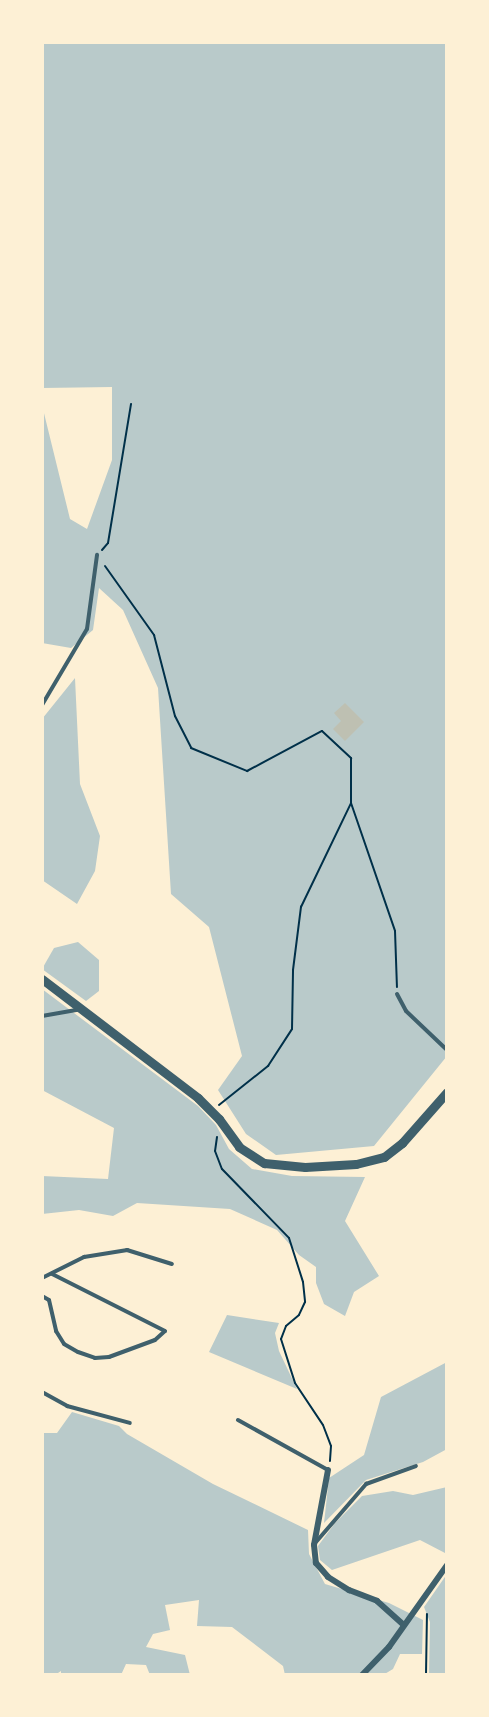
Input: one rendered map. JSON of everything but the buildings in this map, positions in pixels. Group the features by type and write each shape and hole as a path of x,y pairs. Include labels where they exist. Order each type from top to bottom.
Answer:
{"street":[{"path":"42,979 210,1110 239,1147 264,1162 305,1167 356,1164 378,1159 393,1151 447,1092"},
{"path":"328,1470 314,1545 316,1563 328,1577 349,1590 377,1601 404,1625"},
{"path":"362,1675 389,1647 447,1565"}],"lane":[{"path":"42,705 87,629 97,555"},
{"path":"397,994 406,1011 447,1050"},
{"path":"42,1016 82,1009"},
{"path":"42,1278 84,1257 127,1250 172,1264"},
{"path":"42,1296 49,1300 56,1331 64,1344 95,1358 109,1357 155,1340 165,1331 52,1274"},
{"path":"42,1392 67,1406 130,1423"},
{"path":"238,1420 328,1470"},
{"path":"314,1545 366,1484 416,1466"}],"path":[{"path":"131,404 108,543 97,555 154,635 175,716 191,748 246,771 322,731 351,758 351,803 395,931 397,994"},
{"path":"210,1110 232,1098 268,1066 292,1029 293,970 301,907 351,803"},
{"path":"223,1125 216,1141 215,1151 222,1169 289,1238 303,1282 304,1302 299,1315 286,1326 281,1339 295,1383 323,1425 330,1446 328,1470"},
{"path":"426,1675 427,1614"}],"shaded area":[{"path":"42,42 447,42 447,1056 374,1146 276,1155 246,1134 218,1090 242,1056 209,927 171,894 158,688 123,610 99,588 93,630 71,648 42,643 42,405 70,519 87,529 112,460 112,387 42,388"},
{"path":"75,678 80,784 100,836 95,871 77,904 42,880 42,719"},
{"path":"78,942 99,960 99,991 86,1001 42,969 54,948"},
{"path":"42,989 198,1106 216,1125 229,1149 252,1169 292,1176 365,1177 345,1221 379,1276 354,1292 345,1316 324,1304 316,1283 316,1267 299,1255 277,1230 230,1209 137,1203 113,1216 79,1210 42,1214 42,1176 108,1179 114,1128 42,1090"},
{"path":"227,1315 279,1323 275,1333 279,1351 297,1389 209,1352"},
{"path":"447,1362 447,1449 423,1462 366,1480 324,1523 329,1478 364,1455 381,1397"},
{"path":"72,1412 119,1426 127,1434 213,1484 308,1530 309,1554 325,1584 389,1603 423,1620 422,1654 400,1654 393,1669 383,1675 285,1675 283,1666 232,1627 197,1626 199,1600 165,1605 170,1630 153,1634 146,1647 185,1655 190,1675 150,1675 146,1665 126,1664 121,1675 61,1675 61,1671 55,1675 42,1675 42,1433 57,1433"},
{"path":"447,1487 445,1553 420,1540 332,1570 320,1560 318,1546 335,1523 362,1496 393,1491 413,1495"},
{"path":"447,1574 447,1675 429,1675 430,1622 424,1607"}]}
